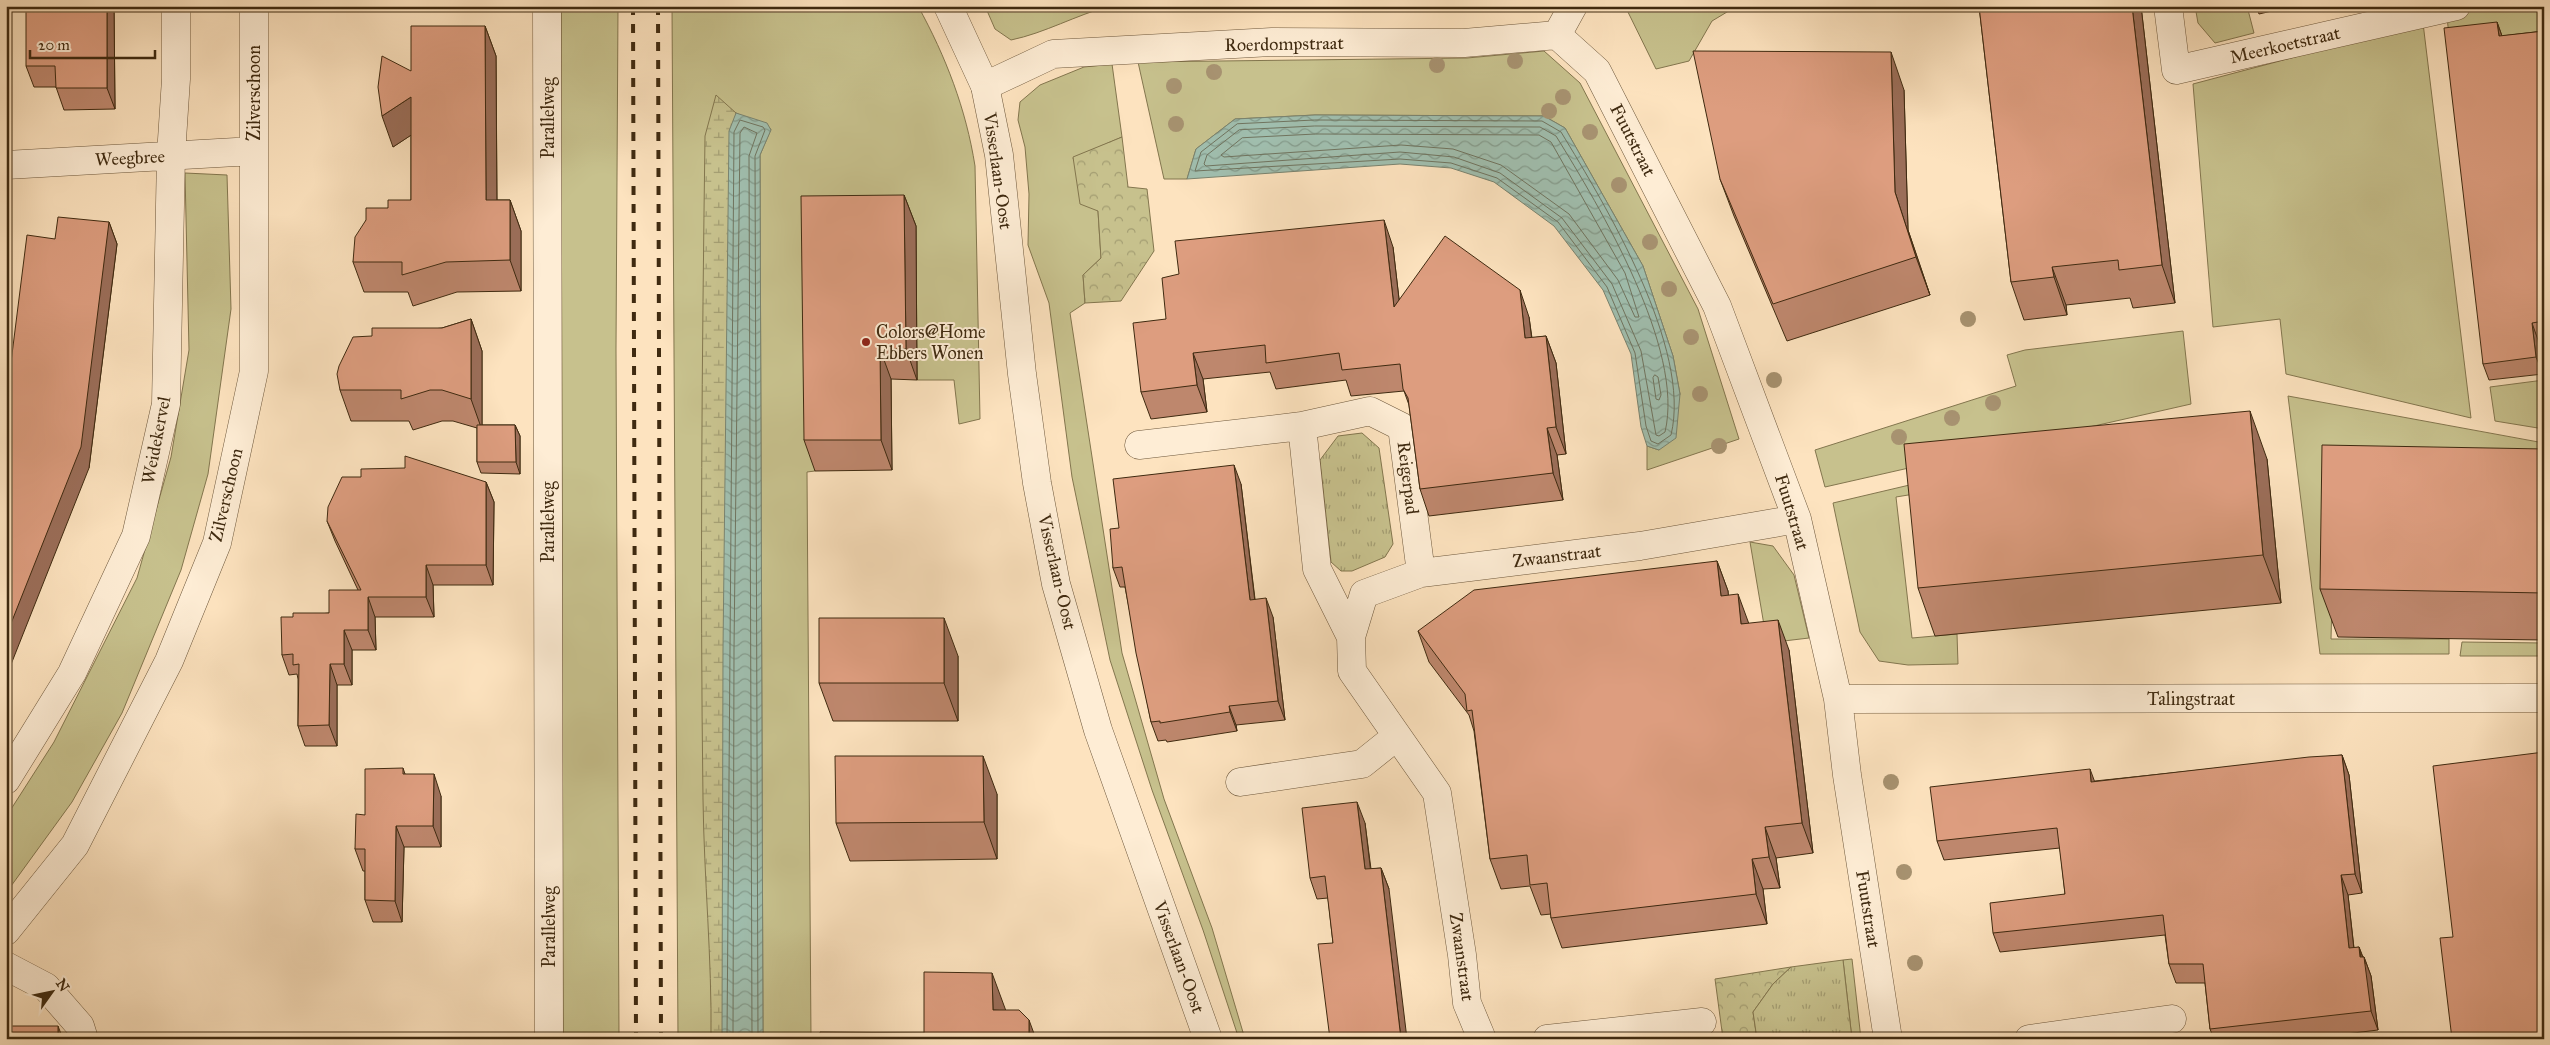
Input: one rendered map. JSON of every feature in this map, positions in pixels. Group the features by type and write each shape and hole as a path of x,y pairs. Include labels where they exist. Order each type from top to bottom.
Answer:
{"street":[{"name":"Weidekervel","path":"6,780 72,673 136,536 166,404 171,155 176,78 176,6"},
{"name":"Zilverschoon","path":"6,931 75,845 169,661 217,543 254,371 254,6"},
{"name":"Parallelweg","path":"547,6 549,1039"},
{"name":"Visserlaan-Oost","path":"948,6 985,86 999,156 1022,374 1037,483 1056,584 1098,730 1208,1039"},
{"path":"1557,35 1573,6"},
{"name":"Meerkoetstraat","path":"2168,6 2176,70 2456,6"},
{"name":"Roerdompstraat","path":"985,86 1053,54 1272,42 1464,43 1557,35"},
{"name":"Fuutstraat","path":"1557,35 1598,71 1717,306 1797,519 1838,699 1847,775 1888,1039"},
{"name":"Weegbree","path":"6,165 254,151"},
{"name":"Reigerpad","path":"1302,426 1370,411 1402,428 1420,573"},
{"path":"1139,445 1302,426"},
{"name":"Zwaanstraat","path":"1302,426 1317,569 1352,637"},
{"name":"Zwaanstraat","path":"1482,1039 1467,1003 1462,955 1437,793 1352,671 1352,637 1364,594 1420,573 1640,546 1797,519"},
{"name":"Talingstraat","path":"1838,699 2544,698"},
{"path":"1240,782 1362,764 1397,736"},
{"path":"6,966 46,987 80,1026 84,1039"},
{"path":"2028,1039 2172,1020"},
{"path":"1547,1039 1702,1022"}],"green space":[{"path":"561,6 618,6 616,349 619,1039 563,1039"},
{"path":"672,6 918,6 954,84 966,124 975,166 980,419 959,424 954,380 917,380 915,226 815,471 807,472 811,1039 763,1039 760,155 771,129 736,113 722,1039 678,1039"},
{"path":"985,6 1110,6 1011,40 995,29"},
{"path":"1167,6 1519,6 1516,11"},
{"path":"1625,6 1737,6 1712,21 1689,61 1656,69"},
{"path":"2195,6 2247,6 2254,33 2215,43 2198,23"},
{"path":"2493,6 2544,6 2544,34 2450,45 2447,17"},
{"path":"2423,23 2471,418 2286,374 2280,319 2213,327 2193,84"},
{"path":"1544,51 1580,83 1698,309 1739,439 1647,470 1647,446 1659,450 1680,394 1673,356 1643,266 1565,128 1544,116 1315,115 1235,119 1196,149 1187,179 1164,179 1138,62 1467,58"},
{"path":"1112,64 1122,137 1073,158 1098,211 1101,258 1083,275 1085,303 1070,313 1122,653 1164,799 1212,928 1245,1039 1239,1039 1203,930 1152,790 1110,660 1072,477 1049,303 1028,245 1029,194 1025,147 1018,120 1020,102 1040,85 1084,67"},
{"path":"716,95 736,113 732,151 732,1039 711,1039 703,799 702,468 705,136"},
{"path":"1122,137 1128,187 1147,189 1154,251 1121,301 1085,303 1083,275 1101,258 1098,211 1080,204 1073,157"},
{"path":"185,173 227,175 231,309 208,474 181,570 122,713 72,802 6,893 6,817 54,742 137,578 171,457 189,350"},
{"path":"2183,331 2191,404 1825,487 1815,450 2016,386 2007,355 2025,350"},
{"path":"2544,380 2544,429 2495,421 2490,387"},
{"path":"2288,396 2544,443 2544,490 2335,489 2331,639 2449,639 2449,654 2320,654"},
{"path":"2190,419 2195,448 1896,497 1912,638 1957,634 1958,664 1908,665 1879,661 1860,632 1833,503"},
{"path":"1362,433 1379,448 1393,544 1385,557 1352,571 1341,571 1331,562 1320,460 1338,436"},
{"path":"1750,542 1773,546 1794,575 1809,638 1767,643"},
{"path":"2462,642 2544,643 2544,656 2460,656"},
{"path":"1852,959 1861,1039 1852,1039 1843,960"},
{"path":"1843,960 1852,1039 1757,1039 1753,1012 1773,984 1791,967"},
{"path":"1791,967 1773,984 1753,1012 1757,1039 1723,1039 1715,979"}],"water":[{"path":"736,113 767,123 771,130 760,155 763,1039 722,1039 723,649 729,131"},
{"path":"1315,115 1544,116 1565,128 1643,266 1673,356 1680,394 1676,438 1659,450 1647,446 1641,427 1631,354 1603,290 1554,226 1494,182 1451,168 1400,164 1187,179 1196,149 1235,119"}],"building":[{"path":"26,6 107,6 107,88 56,88 55,66 26,66"},
{"path":"1979,6 2132,6 2162,265 2119,270 2118,260 2052,267 2054,277 2011,282"},
{"path":"2497,22 2499,36 2544,31 2544,321 2532,323 2536,357 2483,364 2444,28"},
{"path":"411,26 485,26 486,200 510,200 510,260 446,262 402,275 402,262 353,262 355,237 366,220 366,208 388,208 388,200 411,200 411,97 382,116 378,87 382,56 411,71"},
{"path":"1693,51 1891,52 1895,192 1916,257 1773,304 1720,179"},
{"path":"904,195 906,349 880,349 881,440 804,440 801,196"},
{"path":"58,217 109,222 81,447 6,636 6,419 10,409 6,409 6,402 27,235 55,239"},
{"path":"1384,220 1394,307 1445,236 1520,290 1525,338 1546,336 1556,427 1547,428 1553,473 1420,489 1408,398 1403,389 1400,364 1342,370 1339,353 1266,363 1265,345 1193,353 1197,385 1141,392 1133,323 1166,319 1162,278 1179,274 1175,241"},
{"path":"471,319 471,399 442,390 430,390 401,399 401,390 340,390 337,374 353,337 372,336 372,328 442,328"},
{"path":"2250,411 2263,555 1918,588 1904,444"},
{"path":"477,425 515,425 516,462 477,462"},
{"path":"2322,445 2544,449 2544,593 2320,589"},
{"path":"405,456 486,482 486,565 426,565 426,597 368,597 368,630 344,630 344,664 330,664 329,725 298,726 299,664 293,665 293,654 282,655 281,617 293,617 293,613 329,613 329,590 361,590 327,521 328,507 342,477 361,477 361,469 405,468"},
{"path":"1234,465 1250,600 1266,598 1278,701 1229,706 1230,712 1160,723 1160,721 1151,722 1136,653 1122,567 1113,568 1110,529 1119,528 1113,479"},
{"path":"1717,561 1721,596 1738,594 1741,624 1778,620 1802,823 1765,827 1769,857 1752,859 1756,894 1551,918 1547,883 1530,885 1527,855 1490,859 1472,710 1467,711 1465,694 1418,631 1474,590"},
{"path":"819,618 944,618 944,683 819,683"},
{"path":"2544,752 2544,1039 2452,1039 2440,938 2453,937 2433,766"},
{"path":"2342,755 2355,874 2341,875 2349,948 2359,947 2360,957 2364,957 2371,1011 2210,1029 2203,964 2169,964 2163,915 1993,933 1990,903 2065,894 2057,828 1937,841 1930,787 2090,769 2091,782 2309,757"},
{"path":"835,756 983,756 984,822 836,823"},
{"path":"403,768 403,774 434,774 433,826 396,826 395,901 365,900 365,849 355,849 356,814 365,815 365,769"},
{"path":"1357,802 1365,869 1381,868 1401,1039 1330,1039 1318,944 1333,943 1325,876 1310,878 1302,808"},
{"path":"924,972 992,973 993,1010 1019,1010 1029,1020 1029,1039 820,1039 820,1032 924,1033"},
{"path":"6,1026 58,1026 58,1039 6,1039"}],"railway":[{"path":"633,6 636,1039"},
{"path":"658,6 661,1039"}],"place":[{"name":"Colors@Home Ebbers Wonen","path":"866,342"}]}
